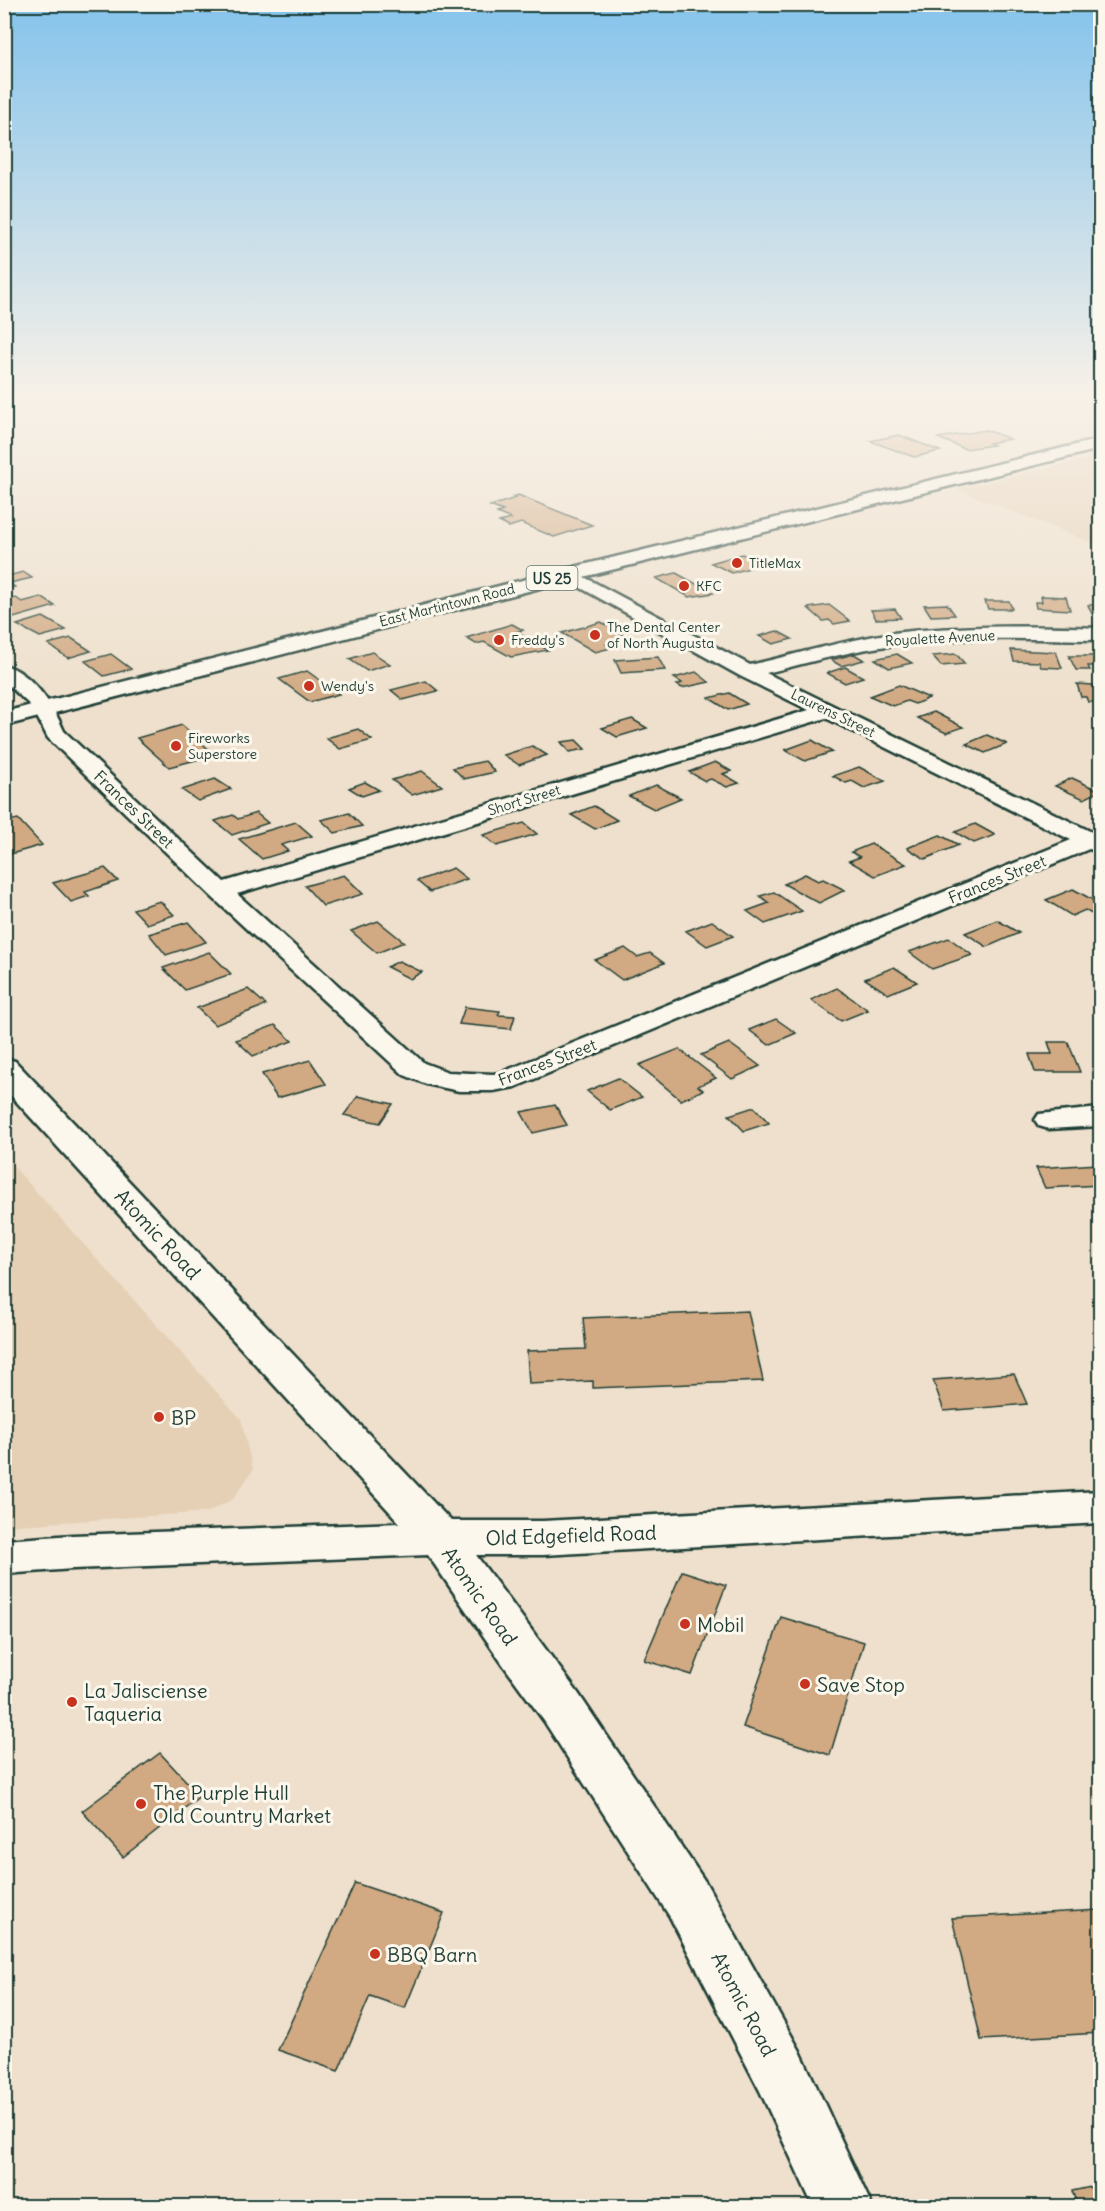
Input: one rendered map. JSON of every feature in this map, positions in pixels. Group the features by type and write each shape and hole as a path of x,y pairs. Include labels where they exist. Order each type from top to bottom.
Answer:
{"main road":[{"name":"East Martintown Road","path":"4,719 568,573 881,497"},
{"name":"Atomic Road","path":"4,1068 440,1538 520,1653 561,1707 678,1882 780,2071 843,2206"},
{"name":"Old Edgefield Road","path":"4,1557 73,1552 440,1538 543,1538 1101,1507"}],"street":[{"name":"Laurens Street","path":"568,573 747,672 1096,842"},
{"name":"Royalette Avenue","path":"747,672 869,643 913,637 965,634 1101,634"},
{"path":"4,671 33,693 45,708"},
{"name":"Frances Street","path":"45,708 55,734 220,891 414,1069 443,1080 483,1084 505,1081 1096,842"},
{"name":"Short Street","path":"220,891 616,772 829,711"},
{"path":"1049,1120 1101,1117"}],"shaded area":[{"path":"977,497 1100,497 1100,539 1090,542"},
{"path":"5,1157 241,1419 253,1470 233,1499 208,1512 5,1526"}],"building":[{"path":"514,497 523,497 592,525 554,537 521,523 509,527 499,522 511,519 497,513 503,511 490,506 516,498"},
{"name":"TitleMax","path":"742,554 763,564 732,573 711,563"},
{"path":"23,572 32,578 10,583 15,587 5,589 9,593 4,594 4,577"},
{"name":"KFC","path":"676,573 713,593 689,597 656,578"},
{"path":"1041,596 1066,597 1070,610 1036,608 1035,602 1042,602"},
{"path":"41,597 55,606 10,619 4,615 4,601 16,598 22,602"},
{"path":"985,601 1009,601 1012,609 988,609"},
{"path":"947,604 955,615 931,616 924,605"},
{"path":"829,605 850,621 834,624 829,620 823,621 808,608"},
{"path":"1088,605 1100,605 1100,615 1092,614"},
{"path":"895,609 901,618 876,619 871,610"},
{"path":"43,617 66,630 40,637 17,625"},
{"name":"The Dental Center of North Augusta","path":"601,622 629,638 606,644 611,648 595,652 562,633"},
{"name":"Freddy's","path":"512,624 523,630 516,632 548,650 511,657 484,642 476,644 466,638"},
{"path":"777,631 792,639 773,644 759,636"},
{"path":"71,638 91,651 68,658 48,644"},
{"path":"1011,650 1056,652 1062,668 1041,667 1039,662 1014,661"},
{"path":"372,652 390,664 367,671 349,659"},
{"path":"111,654 131,669 104,676 85,661"},
{"path":"854,654 864,660 841,666 831,660"},
{"path":"897,654 912,663 889,668 875,659"},
{"path":"956,654 965,664 941,666 932,656"},
{"path":"1069,656 1100,656 1100,666 1088,666 1090,670 1076,670"},
{"path":"658,657 665,670 621,673 615,660"},
{"path":"845,667 863,677 845,683 827,673"},
{"name":"Wendy's","path":"307,671 339,694 310,702 279,679"},
{"path":"696,672 709,682 682,688 677,685 682,683 674,678"},
{"path":"426,681 438,691 403,700 391,690"},
{"path":"1077,684 1093,685 1099,702 1088,702 1086,697 1081,697"},
{"path":"899,685 929,698 915,704 907,701 893,706 870,696"},
{"path":"729,693 747,704 728,710 709,698"},
{"path":"934,712 963,727 946,733 917,718"},
{"path":"632,719 647,728 617,737 602,728"},
{"name":"Fireworks Superstore","path":"182,725 215,755 169,767 137,738"},
{"path":"358,729 372,740 340,749 326,738"},
{"path":"987,735 1007,744 985,753 966,744"},
{"path":"576,740 585,749 569,752 561,742"},
{"path":"812,740 832,752 805,761 785,750"},
{"path":"532,746 547,755 519,765 504,755"},
{"path":"485,761 495,772 464,779 453,768"},
{"path":"715,762 731,771 723,774 739,783 727,787 711,779 705,781 689,772"},
{"path":"859,767 885,781 864,788 852,781 846,783 833,776"},
{"path":"422,771 442,786 412,795 392,780"},
{"path":"1072,778 1100,791 1084,799 1055,786"},
{"path":"215,779 231,789 198,801 182,790"},
{"path":"365,782 379,790 362,796 349,788"},
{"path":"656,785 681,798 654,809 629,796"},
{"path":"594,806 617,820 595,829 571,815"},
{"path":"256,813 268,823 232,835 215,821 233,815 238,819"},
{"path":"349,813 362,826 335,833 321,820"},
{"path":"18,819 42,845 4,856 4,822"},
{"path":"296,822 312,836 281,845 288,851 262,859 239,839"},
{"path":"524,823 537,834 497,846 483,835"},
{"path":"975,824 995,835 974,843 955,832"},
{"path":"940,835 959,845 925,859 907,848"},
{"path":"871,844 906,864 875,876 849,861 860,857 851,852"},
{"path":"105,868 118,881 85,892 89,896 71,902 53,883"},
{"path":"453,868 467,879 430,892 417,881"},
{"path":"805,874 818,881 823,879 845,890 819,903 784,884"},
{"path":"344,875 363,894 323,906 305,886"},
{"path":"1073,889 1100,904 1100,919 1085,910 1072,916 1046,900"},
{"path":"774,892 802,911 765,924 747,911 769,903 760,896"},
{"path":"160,901 174,915 147,924 133,909"},
{"path":"997,920 1019,933 987,947 965,933"},
{"path":"378,921 404,942 377,953 351,931"},
{"path":"712,921 733,936 707,946 686,931"},
{"path":"188,922 206,942 166,955 149,934"},
{"path":"949,938 972,955 932,969 909,952"},
{"path":"625,948 637,957 650,953 664,963 622,980 595,960"},
{"path":"209,952 231,974 185,990 163,968"},
{"path":"399,961 422,972 410,979 387,967"},
{"path":"894,967 917,982 888,994 865,979"},
{"path":"837,988 868,1010 841,1021 811,1000"},
{"path":"248,989 266,1005 215,1025 197,1008"},
{"path":"465,1007 500,1011 498,1015 515,1016 511,1029 459,1024"},
{"path":"776,1019 796,1033 769,1045 749,1030"},
{"path":"275,1025 292,1041 253,1056 236,1040"},
{"path":"1048,1042 1068,1042 1080,1072 1035,1072 1029,1054 1052,1054"},
{"path":"729,1043 760,1066 732,1079 701,1055"},
{"path":"679,1049 716,1078 698,1086 703,1090 681,1100 639,1065"},
{"path":"310,1060 326,1084 277,1098 262,1074"},
{"path":"618,1078 642,1097 610,1110 587,1091"},
{"path":"358,1096 393,1104 380,1123 344,1115"},
{"path":"555,1105 567,1125 533,1133 521,1112"},
{"path":"754,1107 769,1123 744,1131 729,1115"},
{"path":"1098,1164 1100,1185 1045,1188 1036,1168"},
{"path":"748,1311 763,1381 593,1388 593,1381 529,1384 527,1351 586,1349 583,1318"},
{"path":"1014,1374 1027,1404 944,1411 933,1380"},
{"name":"Mobil","path":"682,1571 726,1585 692,1675 644,1660"},
{"name":"Save Stop","path":"781,1617 864,1642 830,1755 743,1727"},
{"name":"The Purple Hull Old Country Market","path":"160,1753 200,1796 123,1857 82,1811"},
{"name":"BBQ Barn","path":"355,1883 444,1913 405,2008 370,1996 338,2071 278,2050"},
{"path":"1100,1910 1100,2033 981,2040 952,1918"},
{"path":"1100,2185 1100,2206 1078,2206 1072,2191"}],"place":[{"name":"TitleMax","path":"737,563"},
{"name":"KFC","path":"684,586"},
{"name":"The Dental Center of North Augusta","path":"595,635"},
{"name":"Freddy's","path":"499,640"},
{"name":"Wendy's","path":"309,686"},
{"name":"Fireworks Superstore","path":"176,746"},
{"name":"BP","path":"159,1417"},
{"name":"Mobil","path":"685,1624"},
{"name":"Save Stop","path":"805,1684"},
{"name":"La Jalisciense Taqueria","path":"72,1702"},
{"name":"The Purple Hull Old Country Market","path":"141,1804"},
{"name":"BBQ Barn","path":"375,1954"}]}
